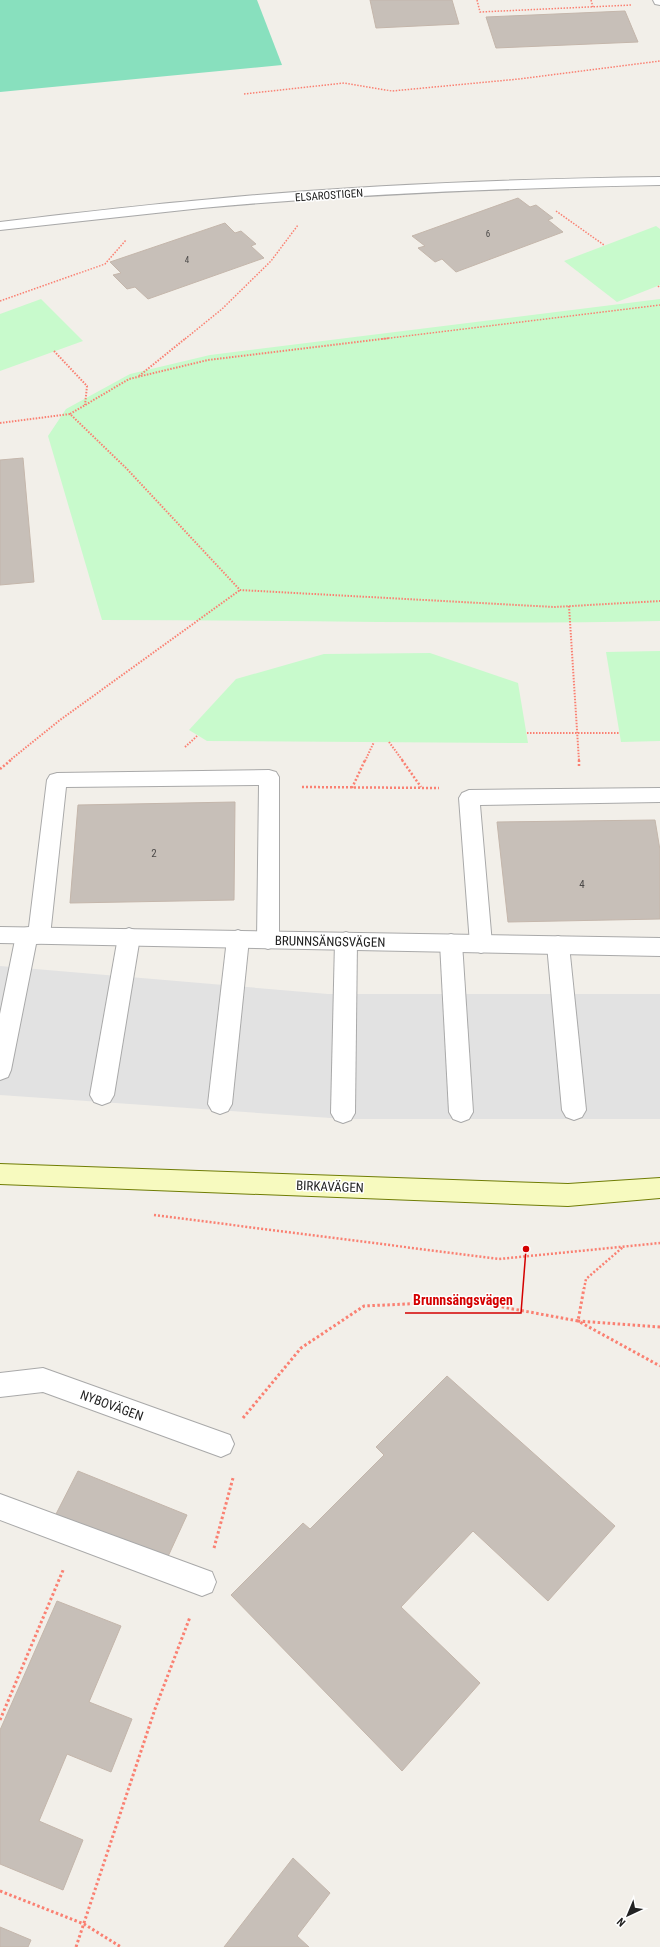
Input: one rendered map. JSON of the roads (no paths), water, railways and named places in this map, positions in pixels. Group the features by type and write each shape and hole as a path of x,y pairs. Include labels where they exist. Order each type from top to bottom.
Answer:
{"street":[{"name":"ELSAROSTIGEN","path":"0,226 202,204 320,195 517,185 660,181"},
{"path":"0,1070 33,936 57,780 269,777 268,940"},
{"path":"481,944 469,798 660,795"},
{"name":"BRUNNSÄNGSVÄGEN","path":"0,935 660,947"},
{"path":"102,1095 130,937"},
{"path":"220,1104 238,940"},
{"path":"343,1113 346,941"},
{"path":"451,943 461,1112"},
{"path":"558,945 574,1110"},
{"name":"BIRKAVÄGEN","path":"0,1174 568,1195 660,1188"},
{"name":"NYBOVÄGEN","path":"0,1385 43,1380 222,1444"},
{"path":"0,1507 202,1582"}],"place":[{"name":"Brunnsängsvägen","path":"526,1249"}]}
